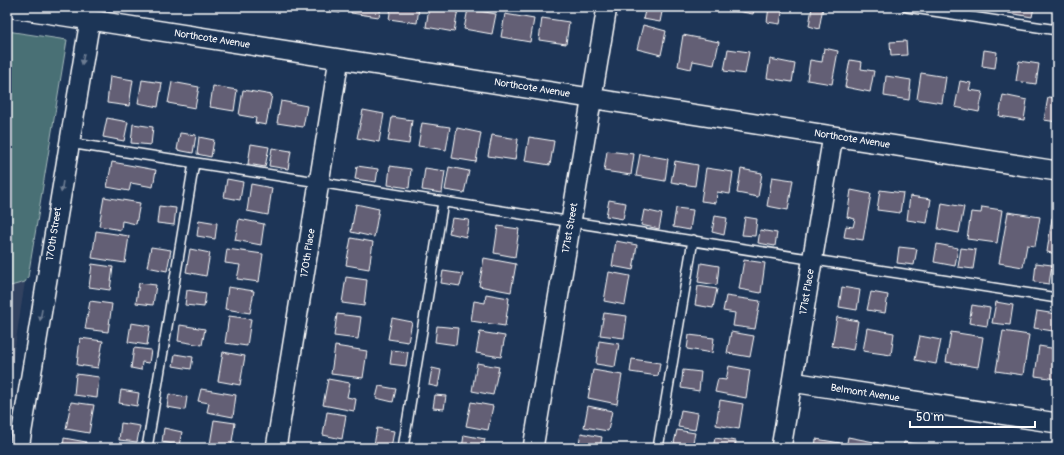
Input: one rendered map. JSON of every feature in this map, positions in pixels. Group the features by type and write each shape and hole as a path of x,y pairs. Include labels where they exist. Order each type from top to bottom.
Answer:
{"street":[{"name":"Northcote Avenue","path":"7,7 1057,171"},
{"name":"171st Street","path":"533,448 607,7"},
{"name":"170th Street","path":"19,448 90,20"},
{"name":"170th Place","path":"276,448 339,59"},
{"name":"171st Place","path":"781,448 833,136"},
{"name":"Belmont Avenue","path":"792,382 1057,423"}],"lane":[{"path":"907,7 1057,30"},
{"path":"69,143 1057,298"},
{"path":"147,448 194,163"},
{"path":"403,448 443,202"},
{"path":"658,448 693,240"}],"shaded area":[{"path":"25,282 7,397 7,287"}],"green space":[{"path":"7,31 67,40 28,277 25,282 7,287"}],"building":[{"path":"313,7 341,7 340,13 313,9"},
{"path":"352,7 381,7 379,17 351,13"},
{"path":"391,7 419,7 417,23 389,19"},
{"path":"429,7 458,9 454,32 426,27"},
{"path":"646,7 663,7 660,22 643,19"},
{"path":"731,7 755,7 753,14 731,10"},
{"path":"769,7 783,7 780,24 767,22"},
{"path":"812,7 823,7 819,29 809,26"},
{"path":"1009,7 1034,7 1032,17 1008,13"},
{"path":"468,9 496,14 492,34 464,29"},
{"path":"505,14 534,19 530,42 501,37"},
{"path":"542,18 569,22 566,44 539,40"},
{"path":"643,25 666,31 661,55 637,49"},
{"path":"683,35 719,42 714,65 693,61 691,69 678,66"},
{"path":"906,41 907,55 891,56 890,42"},
{"path":"824,48 838,51 832,84 807,80 810,60 822,62"},
{"path":"728,49 749,52 745,74 724,71"},
{"path":"984,50 997,52 995,68 982,66"},
{"path":"770,59 795,64 792,82 767,78"},
{"path":"850,60 862,62 861,69 874,71 870,92 845,87"},
{"path":"1019,61 1039,64 1036,84 1016,81"},
{"path":"921,73 946,77 942,103 917,99"},
{"path":"110,76 133,80 129,106 107,103"},
{"path":"886,76 911,80 909,100 884,96"},
{"path":"142,80 162,83 158,107 138,103"},
{"path":"960,81 971,83 969,90 983,92 979,112 955,107"},
{"path":"172,82 199,87 195,108 168,103"},
{"path":"213,86 237,90 234,111 210,107"},
{"path":"243,90 272,95 266,125 255,123 256,118 239,115"},
{"path":"1003,95 1027,100 1024,120 999,116"},
{"path":"1048,97 1057,98 1057,122 1044,120"},
{"path":"281,101 307,106 303,127 277,123"},
{"path":"363,110 384,114 379,142 357,138"},
{"path":"392,117 412,120 409,144 388,141"},
{"path":"107,118 128,122 124,141 103,137"},
{"path":"422,123 450,127 446,150 418,146"},
{"path":"133,124 153,127 151,145 131,143"},
{"path":"457,128 481,133 476,162 452,158"},
{"path":"180,133 196,135 193,153 177,150"},
{"path":"492,135 518,139 515,160 488,156"},
{"path":"199,137 214,140 211,157 197,154"},
{"path":"529,137 554,141 550,165 525,161"},
{"path":"251,144 269,147 265,167 248,164"},
{"path":"272,148 291,151 288,169 269,166"},
{"path":"607,151 634,154 631,175 604,171"},
{"path":"640,154 668,159 665,181 636,176"},
{"path":"675,161 698,165 695,186 671,182"},
{"path":"112,162 156,170 153,187 131,183 129,191 107,187"},
{"path":"357,166 378,169 376,182 355,179"},
{"path":"390,166 411,169 409,188 388,185"},
{"path":"449,167 469,171 464,193 445,190"},
{"path":"425,168 445,171 442,193 422,190"},
{"path":"706,168 733,172 730,194 717,192 716,203 701,201"},
{"path":"741,169 762,173 758,197 737,193"},
{"path":"772,177 793,180 788,210 767,206"},
{"path":"227,179 243,182 240,200 224,197"},
{"path":"251,184 272,188 268,215 247,211"},
{"path":"851,190 871,194 863,240 844,237 846,226 853,227 855,219 847,217"},
{"path":"880,190 903,193 900,213 877,210"},
{"path":"910,196 931,199 927,223 907,220"},
{"path":"104,197 140,203 136,224 122,221 121,230 99,226"},
{"path":"609,200 626,203 623,219 606,216"},
{"path":"942,203 964,207 959,233 938,229"},
{"path":"356,204 379,209 374,237 351,232"},
{"path":"159,206 176,208 174,225 157,223"},
{"path":"982,207 1002,210 997,243 967,239 971,212 981,213"},
{"path":"676,208 693,210 690,230 673,227"},
{"path":"644,210 662,214 659,229 641,225"},
{"path":"1008,212 1040,217 1035,246 1027,245 1023,267 999,263"},
{"path":"715,216 727,218 724,235 712,232"},
{"path":"745,217 757,219 755,236 742,235"},
{"path":"452,218 469,220 466,237 449,233"},
{"path":"1052,218 1057,219 1057,254 1047,252"},
{"path":"239,219 264,224 261,245 235,240"},
{"path":"199,220 217,223 215,239 197,236"},
{"path":"498,226 519,229 515,257 494,253"},
{"path":"760,230 777,233 775,246 758,243"},
{"path":"96,231 129,236 125,263 92,258"},
{"path":"351,238 373,242 369,269 346,265"},
{"path":"616,241 637,245 633,270 612,266"},
{"path":"937,244 958,248 955,266 934,262"},
{"path":"151,247 171,250 167,271 147,267"},
{"path":"899,247 917,249 914,265 897,263"},
{"path":"961,248 976,250 973,269 958,267"},
{"path":"190,249 210,253 206,276 186,272"},
{"path":"227,249 263,254 259,282 237,279 240,265 225,263"},
{"path":"484,258 516,264 511,292 479,286"},
{"path":"744,260 765,263 761,293 739,289"},
{"path":"701,263 719,266 717,285 698,282"},
{"path":"1036,263 1052,265 1049,284 1034,282"},
{"path":"92,264 113,267 110,290 89,287"},
{"path":"443,271 463,274 460,286 441,283"},
{"path":"609,272 630,276 625,305 604,301"},
{"path":"346,277 367,280 364,306 342,303"},
{"path":"139,283 156,285 153,305 136,303"},
{"path":"698,286 717,289 713,308 695,305"},
{"path":"228,287 254,291 250,313 225,309"},
{"path":"842,287 860,290 857,310 839,307"},
{"path":"187,290 206,293 204,307 185,305"},
{"path":"871,292 888,295 885,313 867,310"},
{"path":"486,294 509,298 505,326 471,321 474,301 485,303"},
{"path":"726,296 760,301 755,329 733,326 735,313 723,311"},
{"path":"90,301 112,304 108,332 85,329"},
{"path":"996,302 1013,305 1010,325 992,323"},
{"path":"972,305 990,308 987,326 969,323"},
{"path":"1037,311 1056,314 1053,331 1034,328"},
{"path":"604,313 627,316 624,338 600,335"},
{"path":"337,314 361,317 358,339 334,336"},
{"path":"229,316 251,319 247,346 225,343"},
{"path":"837,317 858,321 853,350 832,346"},
{"path":"392,318 412,322 408,342 388,339"},
{"path":"131,323 150,326 147,345 128,342"},
{"path":"180,325 205,329 202,345 178,341"},
{"path":"437,326 458,328 456,345 435,342"},
{"path":"867,328 894,333 891,355 863,351"},
{"path":"1003,331 1029,335 1023,375 996,371"},
{"path":"480,332 505,336 501,357 476,353"},
{"path":"731,332 754,336 750,357 727,353"},
{"path":"951,332 983,337 978,367 946,362"},
{"path":"689,335 714,338 712,353 687,349"},
{"path":"920,336 941,340 936,364 915,360"},
{"path":"80,338 103,341 98,368 77,365"},
{"path":"599,341 619,344 615,367 596,364"},
{"path":"335,346 367,351 363,378 331,374"},
{"path":"1039,346 1057,349 1057,379 1035,376"},
{"path":"134,348 151,350 149,363 142,362 141,370 131,368"},
{"path":"392,350 408,352 406,366 390,364"},
{"path":"223,352 245,356 240,385 218,381"},
{"path":"175,354 193,357 191,369 173,366"},
{"path":"632,359 660,363 658,376 630,372"},
{"path":"477,363 499,367 493,395 472,391"},
{"path":"729,366 750,370 746,398 715,392 718,379 726,380"},
{"path":"432,368 441,370 438,387 429,385"},
{"path":"593,370 622,375 617,404 588,398"},
{"path":"683,370 701,372 699,391 681,388"},
{"path":"76,374 99,377 97,398 74,395"},
{"path":"328,379 350,383 347,397 356,399 354,411 323,405"},
{"path":"379,386 396,389 393,402 376,398"},
{"path":"201,389 236,395 233,417 207,412 209,403 198,401"},
{"path":"121,390 139,393 137,406 119,403"},
{"path":"169,394 187,397 185,410 167,407"},
{"path":"435,395 446,396 444,409 433,408"},
{"path":"720,400 743,404 739,429 716,425"},
{"path":"71,402 94,405 89,433 66,429"},
{"path":"471,402 493,406 488,430 466,426"},
{"path":"588,406 612,411 608,431 584,427"},
{"path":"681,410 698,413 695,430 678,427"},
{"path":"327,412 346,415 342,439 323,435"},
{"path":"214,420 235,423 231,448 210,444"},
{"path":"121,423 140,426 137,442 119,440"},
{"path":"164,428 182,432 179,445 162,442"},
{"path":"377,428 394,431 391,448 374,445"},
{"path":"677,430 695,433 692,447 674,443"},
{"path":"581,433 602,437 600,448 578,448"},
{"path":"464,435 485,439 483,448 462,448"},
{"path":"848,437 879,443 878,448 846,448"},
{"path":"64,438 86,442 85,448 63,448"},
{"path":"715,438 736,441 735,448 713,448"},
{"path":"816,439 840,443 840,448 815,448"},
{"path":"319,442 342,446 341,448 318,448"},
{"path":"904,442 925,446 925,448 903,448"}]}
